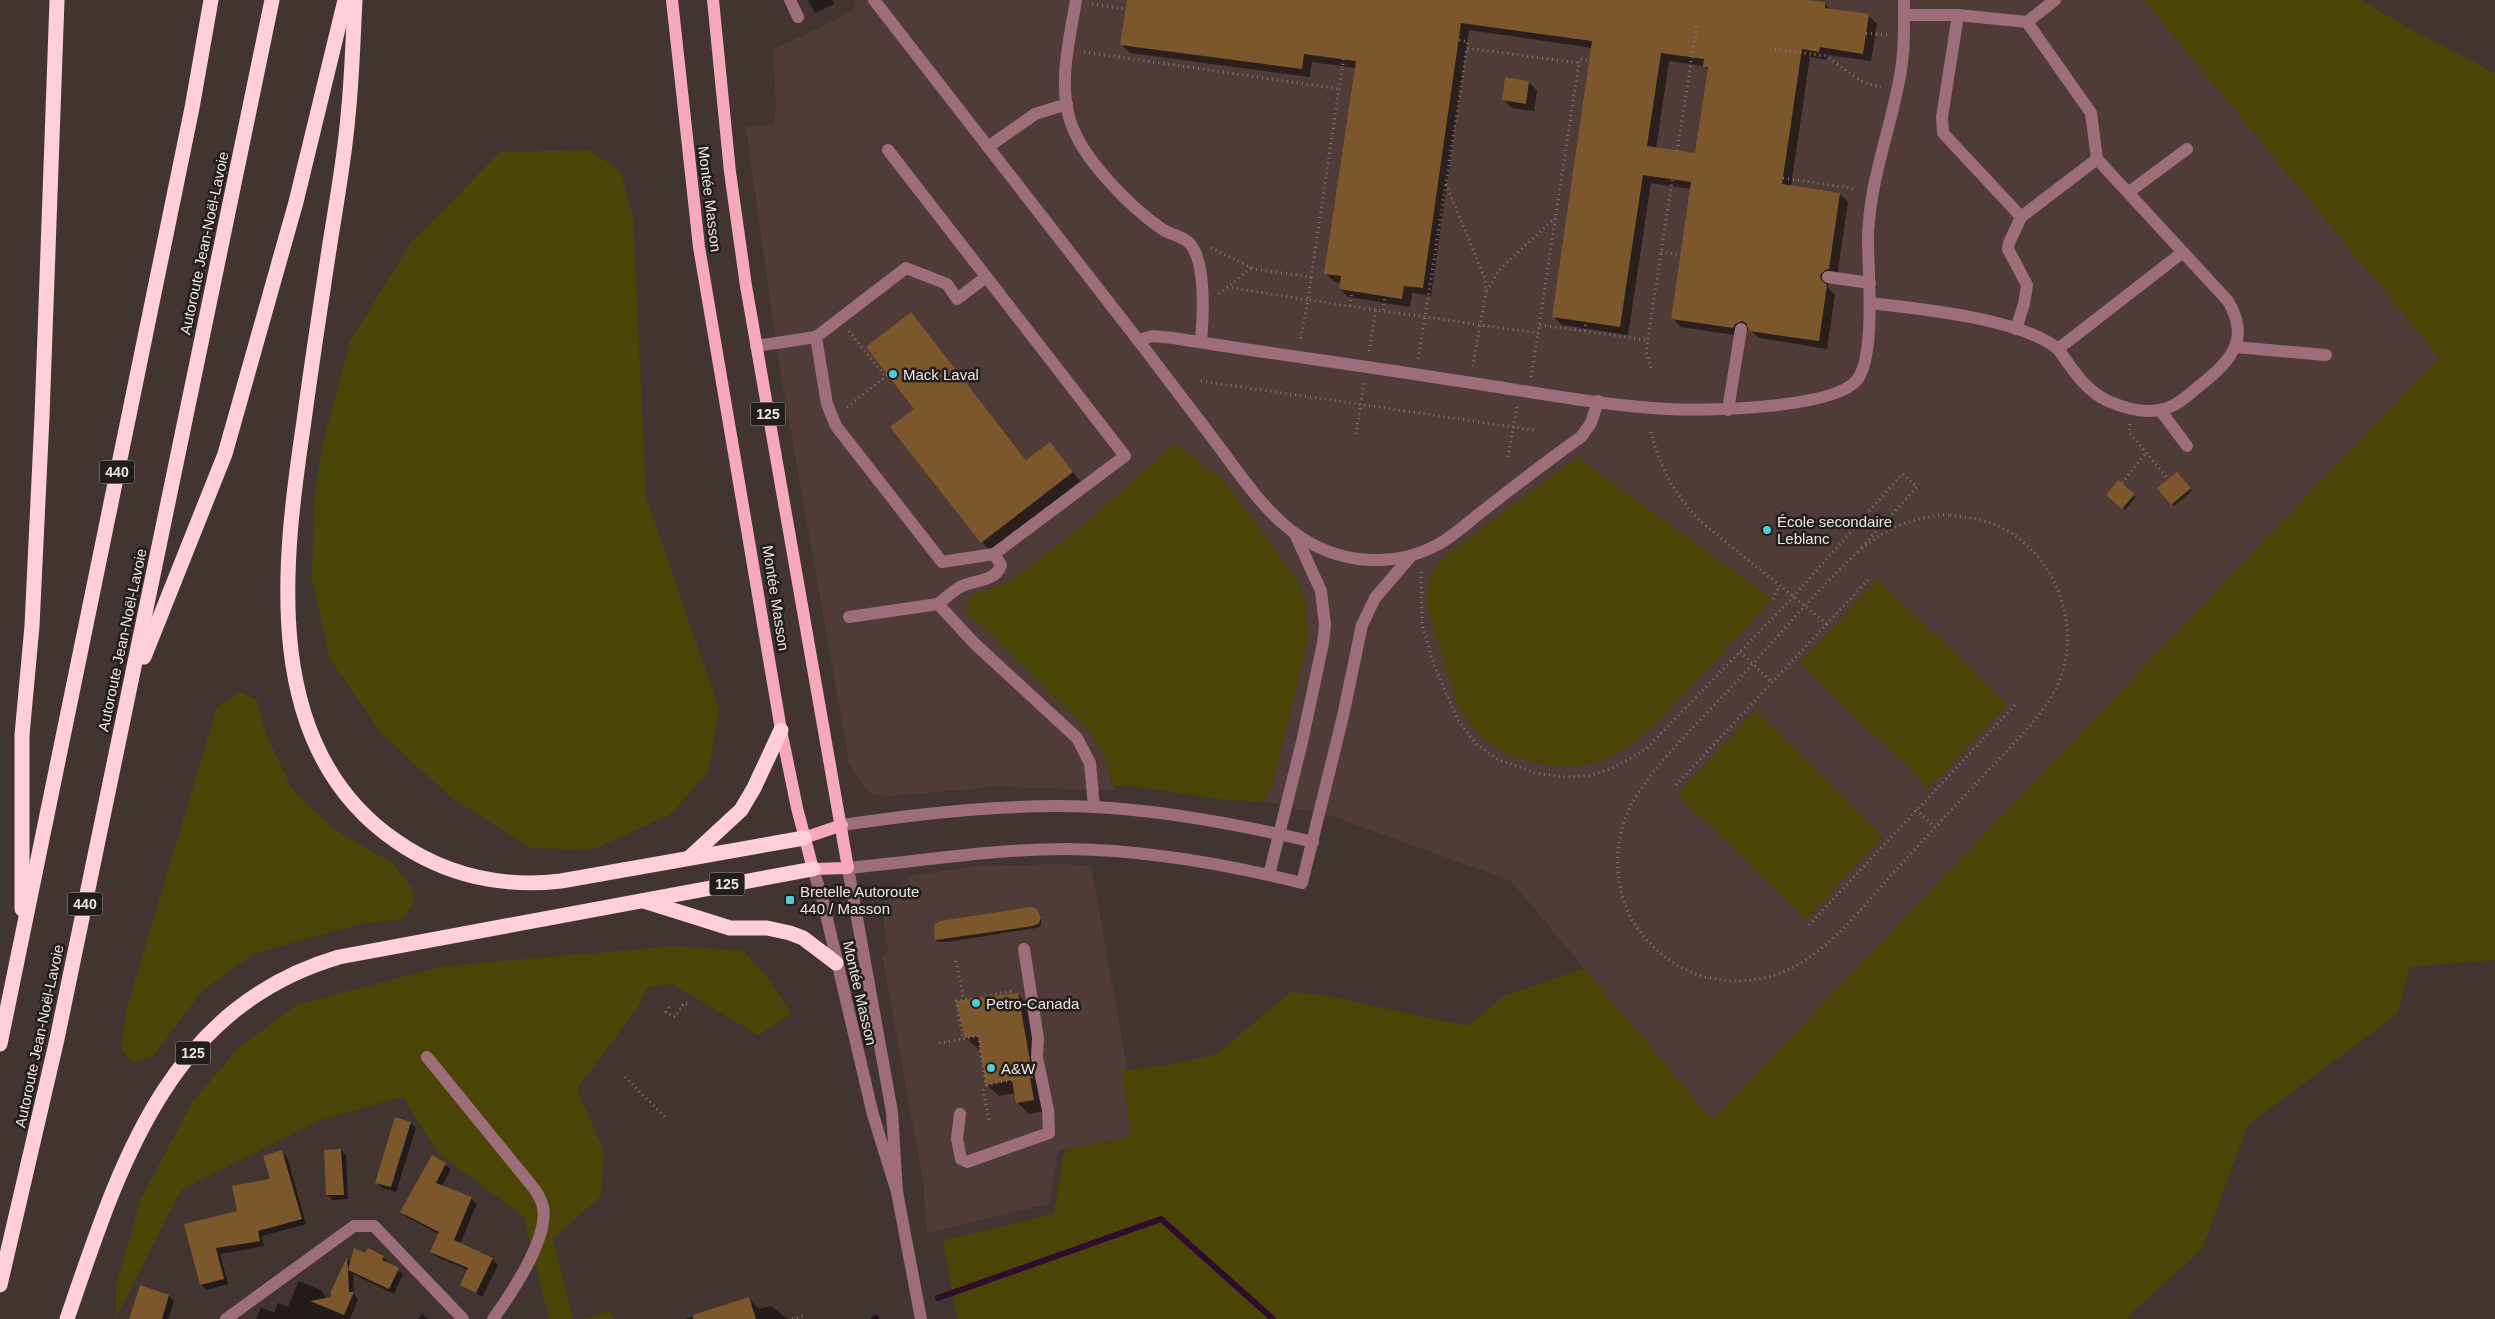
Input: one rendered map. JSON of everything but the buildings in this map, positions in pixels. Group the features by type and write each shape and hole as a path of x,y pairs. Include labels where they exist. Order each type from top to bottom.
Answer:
{"highway":[{"path":"22,943 22,735 32,626 42,417 56,0"},
{"name":"440","path":"0,1044 192,108 211,0"},
{"name":"Autoroute Jean-Noël-Lavoie","path":"0,1286 33,1149 272,0"},
{"path":"128,697 225,454 296,202 345,0"},
{"path":"355,0 348,118 295,475 288,550 286,596 290,642 296,685 313,738 337,782 380,829 420,856 462,874 493,881 537,884 804,838"},
{"path":"688,859 741,810 754,788 781,730"},
{"name":"125","path":"67,1319 114,1185 150,1112 197,1047 242,1005 287,976 304,968 339,957 813,869"},
{"path":"640,900 730,928 768,928 790,932 803,938 836,963"}],"main road":[{"name":"Montée Masson","path":"672,0 699,247 781,730 804,838 813,869"},
{"name":"Montée Masson","path":"713,0 733,200 756,346 842,825 848,868"},
{"path":"804,838 842,825"},
{"name":"125","path":"813,869 848,868"}],"street":[{"path":"790,0 798,17"},
{"path":"874,0 1241,476 1272,513 1296,536 1318,548 1345,557 1386,561 1411,556 1449,537 1581,437 1591,423 1598,402"},
{"path":"1076,0 1066,66 1067,104 1074,130 1093,163 1163,230 1179,235 1191,245 1195,252 1204,299 1201,342"},
{"path":"1138,340 1159,336 1598,402 1668,409 1728,410 1829,395 1852,385 1859,377 1862,368 1870,303 1869,230 1875,187 1901,73 1904,0"},
{"path":"1904,15 1958,15 2027,22 2056,0"},
{"path":"1958,15 1942,117 1943,133 2021,217"},
{"path":"1870,303 1947,314 2016,329 2050,343 2058,350 2087,388 2107,401 2136,409 2160,410 2177,404 2229,360 2235,347 2237,322 2228,301 2097,159 2092,113 2027,22"},
{"path":"988,148 1035,114 1067,104"},
{"path":"2129,192 2187,149"},
{"path":"816,336 827,404 836,426 942,562 994,554 1125,456 888,150"},
{"path":"2016,329 2024,304 2027,285 2008,249 2021,217 2097,159"},
{"path":"2058,350 2183,252"},
{"path":"756,346 816,336 906,268 947,284 957,299 986,277"},
{"path":"1828,277 1870,284"},
{"path":"1728,410 1740,329"},
{"path":"2235,347 2326,354"},
{"path":"2160,410 2187,446"},
{"path":"1269,875 1324,643 1325,625 1321,591 1296,536"},
{"path":"849,617 938,604 962,586 992,577 998,571 1000,565 994,554"},
{"path":"848,868 977,853 1067,849 1150,855 1204,862 1269,875 1302,884 1344,716 1362,625 1375,598 1411,556"},
{"path":"938,604 974,643 1077,738 1090,763 1094,807"},
{"path":"842,825 912,815 980,809 1094,807 1178,816 1313,842"},
{"name":"Montée Masson","path":"848,868 892,1112 897,1192"},
{"name":"Montée Masson","path":"813,869 822,897 873,1115 897,1192 921,1319"},
{"path":"960,1114 956,1139 961,1159 967,1162 1049,1133 1048,1110 1037,1057 1038,1038 1024,949"},
{"path":"427,1057 532,1186 543,1207 542,1224 528,1262 493,1319"},
{"path":"226,1319 354,1226 374,1226 463,1319"}],"path":[{"path":"1090,4 1126,9"},
{"path":"1677,151 1698,26"},
{"path":"1866,33 1890,37 1890,28"},
{"path":"1416,374 1468,42 1459,40"},
{"path":"1467,48 1579,63"},
{"path":"1775,49 1826,56 1864,83 1884,87 1885,79"},
{"path":"1082,62 1084,52 1340,89"},
{"path":"1297,357 1308,300 1344,56"},
{"path":"1529,391 1579,63 1580,59 1589,61"},
{"path":"1782,178 1841,187"},
{"path":"1651,368 1646,351 1672,180"},
{"path":"1446,183 1485,279 1486,291 1470,382"},
{"path":"1486,291 1499,270 1556,218"},
{"path":"1208,246 1251,268 1311,277"},
{"path":"1661,252 1680,255"},
{"path":"1218,295 1251,268"},
{"path":"1227,287 1538,333"},
{"path":"1350,306 1352,291"},
{"path":"1383,310 1385,296"},
{"path":"1585,332 1586,322"},
{"path":"1540,325 1648,340"},
{"path":"840,413 887,376 864,348"},
{"path":"1202,381 1534,430"},
{"path":"1356,434 1363,392"},
{"path":"1508,457 1516,414"},
{"path":"1651,432 1665,471 1684,504 1699,520 1827,624"},
{"path":"2129,432 2168,479"},
{"path":"2122,483 2146,453"},
{"path":"1421,572 1422,624 1434,665 1458,720 1476,744 1487,754 1535,773 1579,777 1611,769 1646,749 1793,597 1902,474 1917,487 1650,776 1631,803 1620,830 1617,858 1618,876 1625,907 1641,933 1660,954 1687,970 1716,980 1738,981 1761,978 1791,969 1809,957 1845,925 2030,725 2051,697 2058,684 2066,655 2068,626 2062,598 2046,567 2023,542 1998,526 1963,516 1935,516 1903,523 1873,539 1848,562"},
{"path":"1676,785 1868,580"},
{"path":"1773,599 1780,587"},
{"path":"1740,652 1772,682"},
{"path":"1796,658 1800,662"},
{"path":"1809,925 2016,704"},
{"path":"1751,706 1755,711"},
{"path":"1928,788 1933,792"},
{"path":"1916,810 1935,827"},
{"path":"1884,837 1888,840"},
{"path":"956,961 964,1000"},
{"path":"963,1039 956,1002 1022,990"},
{"path":"669,1007 666,1012 675,1017 684,1003 688,1004"},
{"path":"939,1043 978,1036 986,1085 983,1091 989,1120"},
{"path":"625,1077 667,1119"},
{"path":"986,1085 1012,1080"},
{"path":"792,1319 806,1315"}],"shaded area":[{"name":"École secondaire Leblanc","path":"854,0 2144,0 2439,357 1712,1121 1511,881 1334,817 1263,801 1273,784 1308,634 1302,588 1225,482 1176,443 1071,535 1010,581 988,589 967,614 982,626 1088,730 1104,754 1114,790 993,787 883,797 871,794 855,774 849,762 779,364 746,127 773,124 776,107 773,50 853,11 856,4"},
{"path":"2144,0 2361,0 2414,31 2495,73 2495,960 2410,967 2397,1014 2248,1125 2202,1249 2133,1311 2127,1319 957,1319 943,1240 1054,1214 1064,1150 1131,1136 1122,1070 1167,1065 1217,1054 1290,992 1324,995 1468,1026 1504,996 1584,968 1712,1120 2439,357"},
{"path":"588,150 620,170 633,216 646,496 719,709 708,772 671,814 592,850 531,848 452,798 382,734 330,659 312,579 314,498 323,443 350,341 412,241 500,152"},
{"path":"1176,443 1225,482 1297,579 1306,601 1308,634 1303,659 1273,784 1263,801 1226,800 1132,786 1113,785 1104,754 1088,730 982,626 967,614 967,601 972,595 1010,581 1071,535"},
{"path":"1577,457 1773,599 1662,717 1632,744 1608,758 1591,763 1573,766 1554,766 1535,763 1500,750 1472,727 1466,719 1454,692 1431,622 1427,599 1430,578 1435,567 1444,557"},
{"path":"1878,579 2007,705 1929,788 1800,662"},
{"path":"240,692 257,700 266,734 293,791 334,829 394,864 412,888 414,902 403,919 361,924 253,954 202,991 153,1056 133,1063 121,1048 127,1007 217,707"},
{"path":"1755,711 1883,837 1806,919 1677,794"},
{"path":"1053,864 1091,865 1139,1135 1058,1151 1049,1204 927,1233 923,1181 882,955 888,951 882,912 884,902 889,892 909,881 908,876 972,867"},
{"path":"672,946 743,950 771,982 791,1014 758,1035 672,984 647,988 638,1007 577,1089 604,1151 601,1196 553,1239 573,1319 549,1319 524,1217 438,1153 403,1097 321,1120 181,1190 116,1318 116,1285 141,1198 193,1101 238,1048 298,1004 444,966"},
{"path":"610,1311 614,1319 582,1319"}],"waterway":[{"path":"938,1298 1161,1219 1273,1319"}],"place":[{"name":"Mack Laval","path":"893,374"},
{"name":"École secondaire Leblanc","path":"1767,530"},
{"name":"Bretelle Autoroute 440 / Masson","path":"790,900"},
{"name":"Petro-Canada","path":"976,1003"},
{"name":"A&W","path":"991,1068"}]}
